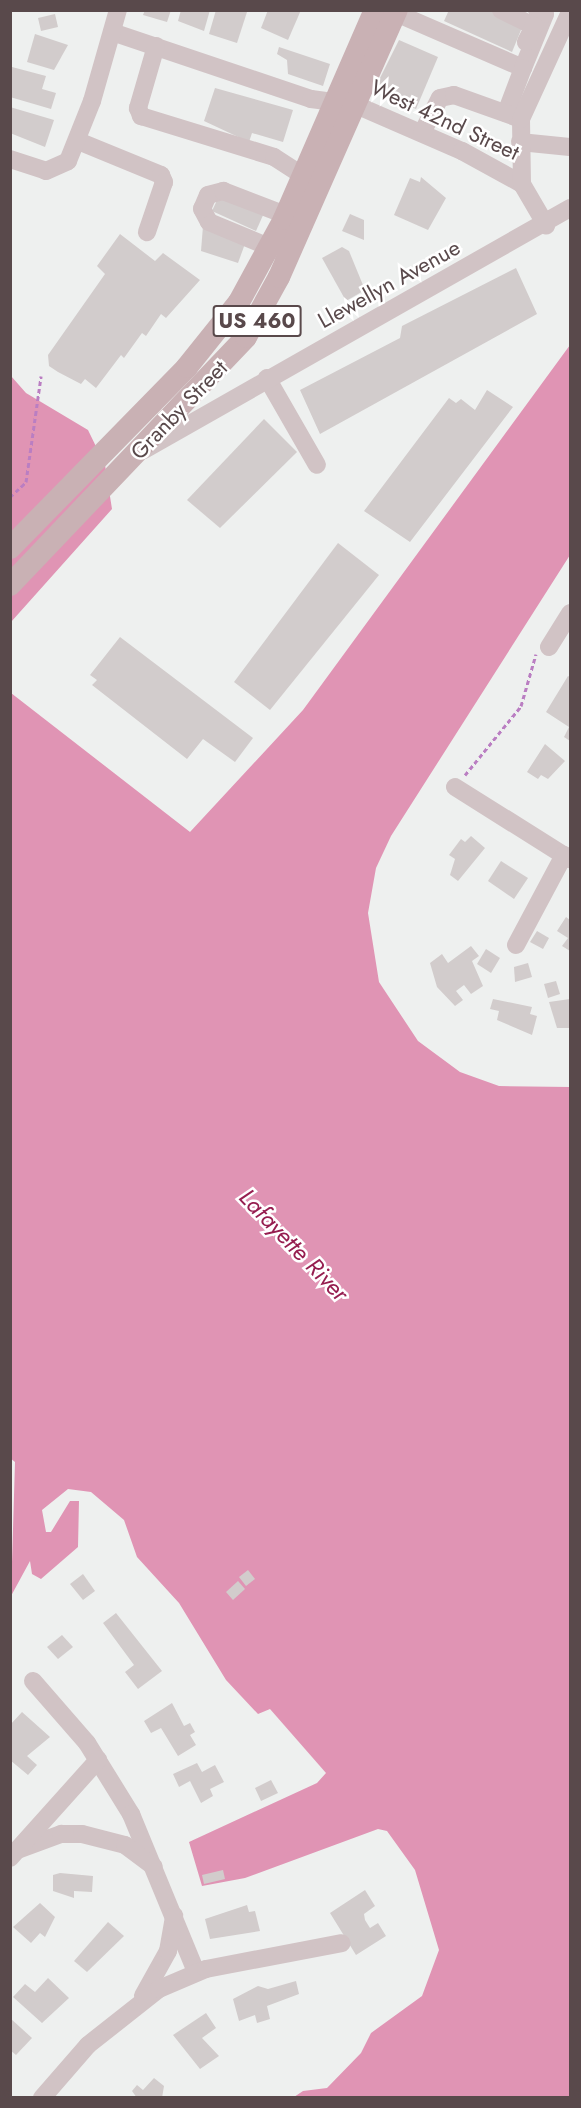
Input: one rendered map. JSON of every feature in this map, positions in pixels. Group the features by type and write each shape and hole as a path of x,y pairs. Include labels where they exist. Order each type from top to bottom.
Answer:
{"main road":[{"name":"Granby Street","path":"10,585 246,337 279,252 389,11"},
{"name":"Granby Street","path":"295,219 303,176 346,103"},
{"name":"Granby Street","path":"10,548 206,346 279,252"}],"street":[{"path":"10,159 46,171 68,161 78,141 118,10"},
{"path":"422,25 436,26 518,60 534,26 501,10"},
{"path":"389,11 523,68"},
{"path":"522,184 520,142 514,116 523,68 543,12"},
{"path":"514,116 570,12"},
{"name":"West 42nd Street","path":"112,32 311,99 346,103 422,133 522,184 546,225"},
{"path":"156,46 138,108 141,116 274,157 303,176"},
{"path":"422,133 430,112 447,97 474,99 514,116"},
{"path":"78,141 161,175 164,182 147,232"},
{"path":"520,142 570,147"},
{"path":"279,252 209,222 202,208 214,191 295,219"},
{"name":"Llewellyn Avenue","path":"137,454 267,378 546,225 570,208"},
{"path":"267,378 317,465"},
{"path":"543,649 565,632 570,613"},
{"path":"454,787 567,857 516,945"},
{"path":"33,1681 98,1760 158,1870 196,1972"},
{"path":"15,1853 98,1760"},
{"path":"15,1853 61,1834 82,1834 125,1845 158,1870"},
{"path":"139,2002 168,1950 174,1915"},
{"path":"42,2097 63,2068 139,2002 196,1972 342,1943"}],"path":[{"path":"10,497 26,482 41,376"},
{"path":"454,787 512,720 543,649"}],"water":[{"name":"Lafayette River","path":"570,345 570,555 391,836 376,868 368,913 379,982 418,1041 460,1072 499,1086 570,1087 570,2097 294,2097 303,2091 327,2088 361,2053 371,2033 422,1996 439,1950 415,1870 387,1831 378,1829 245,1878 202,1886 189,1842 317,1783 326,1773 270,1709 258,1714 226,1680 179,1603 137,1557 124,1520 91,1492 68,1489 42,1510 46,1532 51,1532 70,1501 79,1501 78,1547 41,1579 32,1574 30,1561 11,1596 15,1462 10,1458 11,693 190,832 303,710"},
{"path":"11,376 26,393 88,430 105,465 112,509 11,622"}],"building":[{"path":"145,10 171,10 167,22 143,15"},
{"path":"181,10 210,10 204,31 178,21"},
{"path":"216,10 247,12 237,43 209,34"},
{"path":"268,10 301,10 288,40 261,28"},
{"path":"449,10 490,10 523,25 512,52 444,21"},
{"path":"55,14 58,27 41,31 38,18"},
{"path":"35,34 68,45 54,70 27,62"},
{"path":"399,40 438,57 416,109 374,90"},
{"path":"279,47 330,64 323,86 288,74 287,60 277,54"},
{"path":"12,67 46,76 42,89 56,93 51,109 10,97"},
{"path":"215,88 293,110 283,142 252,133 249,142 204,121"},
{"path":"10,107 54,120 45,147 10,133"},
{"path":"421,177 446,198 428,230 394,215 410,178 420,182"},
{"path":"219,196 264,213 256,231 212,211"},
{"path":"350,214 364,220 364,240 342,231"},
{"path":"203,226 246,241 238,263 201,251"},
{"path":"120,234 155,261 163,253 200,280 166,318 161,314 146,336 142,333 124,358 121,355 96,388 85,379 81,384 49,366 48,355 105,274 97,266"},
{"path":"342,247 349,251 365,290 346,301 322,258"},
{"path":"516,268 537,314 320,434 300,390 400,338 402,326"},
{"path":"487,390 513,407 410,542 364,511 449,398 456,403 461,399 475,410"},
{"path":"264,419 297,452 220,528 187,500"},
{"path":"338,543 379,575 270,710 234,682"},
{"path":"120,637 253,738 235,762 203,739 187,759 92,685 97,680 90,675"},
{"path":"568,676 570,677 570,741 564,737 569,727 546,712"},
{"path":"545,744 565,761 548,779 541,775 538,779 527,772"},
{"path":"471,836 485,848 458,881 450,875 455,859 449,855 461,839 465,842"},
{"path":"501,861 528,878 514,899 488,881"},
{"path":"566,917 570,920 570,951 562,946 568,938 557,931"},
{"path":"537,931 549,938 543,949 530,942"},
{"path":"471,946 479,956 472,961 483,986 471,994 464,985 456,991 463,1000 455,1006 437,987 430,963 442,954 448,963"},
{"path":"486,949 500,958 491,973 477,964"},
{"path":"528,963 532,977 515,982 514,967"},
{"path":"556,981 560,994 548,998 544,984"},
{"path":"493,999 532,1007 530,1014 537,1016 532,1035 497,1020 499,1011 490,1009"},
{"path":"570,999 570,1028 557,1028 549,1002"},
{"path":"248,1570 255,1579 246,1586 239,1577"},
{"path":"83,1574 95,1591 83,1600 70,1584"},
{"path":"238,1581 245,1589 233,1600 226,1592"},
{"path":"116,1613 162,1671 138,1689 125,1672 134,1665 103,1623"},
{"path":"62,1635 73,1647 58,1659 47,1647"},
{"path":"172,1703 184,1726 190,1723 195,1732 190,1735 196,1745 178,1756 161,1728 151,1733 144,1721"},
{"path":"22,1712 50,1737 27,1756 37,1765 28,1775 10,1760 10,1725"},
{"path":"197,1763 202,1772 215,1765 224,1782 210,1789 213,1796 201,1803 190,1781 179,1787 173,1774"},
{"path":"271,1780 278,1793 261,1801 255,1788"},
{"path":"223,1870 225,1879 204,1884 202,1875"},
{"path":"60,1873 93,1876 92,1892 74,1891 74,1898 53,1891 53,1875"},
{"path":"365,1890 375,1906 364,1914 365,1920 370,1928 378,1923 386,1936 356,1955 330,1913"},
{"path":"40,1903 55,1917 45,1937 40,1933 31,1943 13,1927"},
{"path":"247,1905 249,1912 255,1911 260,1931 210,1939 205,1919"},
{"path":"108,1922 124,1936 87,1972 74,1961"},
{"path":"48,1978 69,1998 42,2023 13,1997 25,1984 35,1992"},
{"path":"296,1981 299,1994 267,2006 270,2019 257,2023 255,2015 239,2021 233,1999 258,1986 268,1989"},
{"path":"206,2013 216,2028 202,2038 219,2056 200,2069 173,2035"},
{"path":"10,2018 32,2038 16,2055 10,2050"},
{"path":"154,2078 164,2086 162,2098 137,2098 132,2091 137,2085 143,2090"}]}
